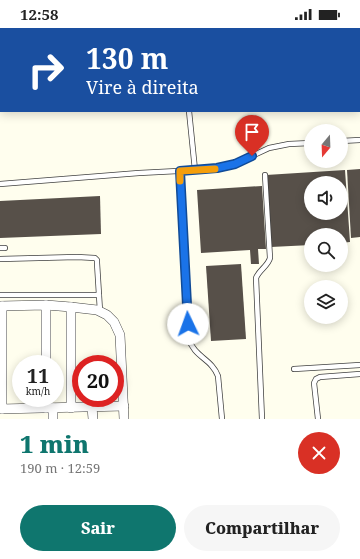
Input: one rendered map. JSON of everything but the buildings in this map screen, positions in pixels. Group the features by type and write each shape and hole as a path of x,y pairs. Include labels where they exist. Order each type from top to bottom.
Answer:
{"street":[{"path":"108,407 1,409 1,306 46,305 100,311 114,322 120,335 121,355"},
{"path":"46,305 46,355"},
{"path":"71,307 71,408"},
{"path":"124,407 124,419"},
{"path":"50,408 53,419"},
{"path":"92,408 93,419"},
{"path":"13,409 13,419"}],"lane":[{"path":"189,112 195,170"},
{"path":"348,141 360,140"},
{"path":"0,184 217,168 235,164 269,148 289,144 304,143"},
{"path":"180,171 189,339 193,350 216,370 218,376 222,419"},
{"path":"262,419 256,278 258,273 269,263 270,258 266,175"},
{"path":"0,259 95,258 97,260 100,311"},
{"path":"0,295 99,295"},
{"path":"294,369 360,365"},
{"path":"318,419 314,384 316,378 360,374"}],"slow traffic":[{"path":"180,181 180,171 215,169"}],"route":[{"path":"188,324 180,171 217,168 235,164 252,156"}]}
